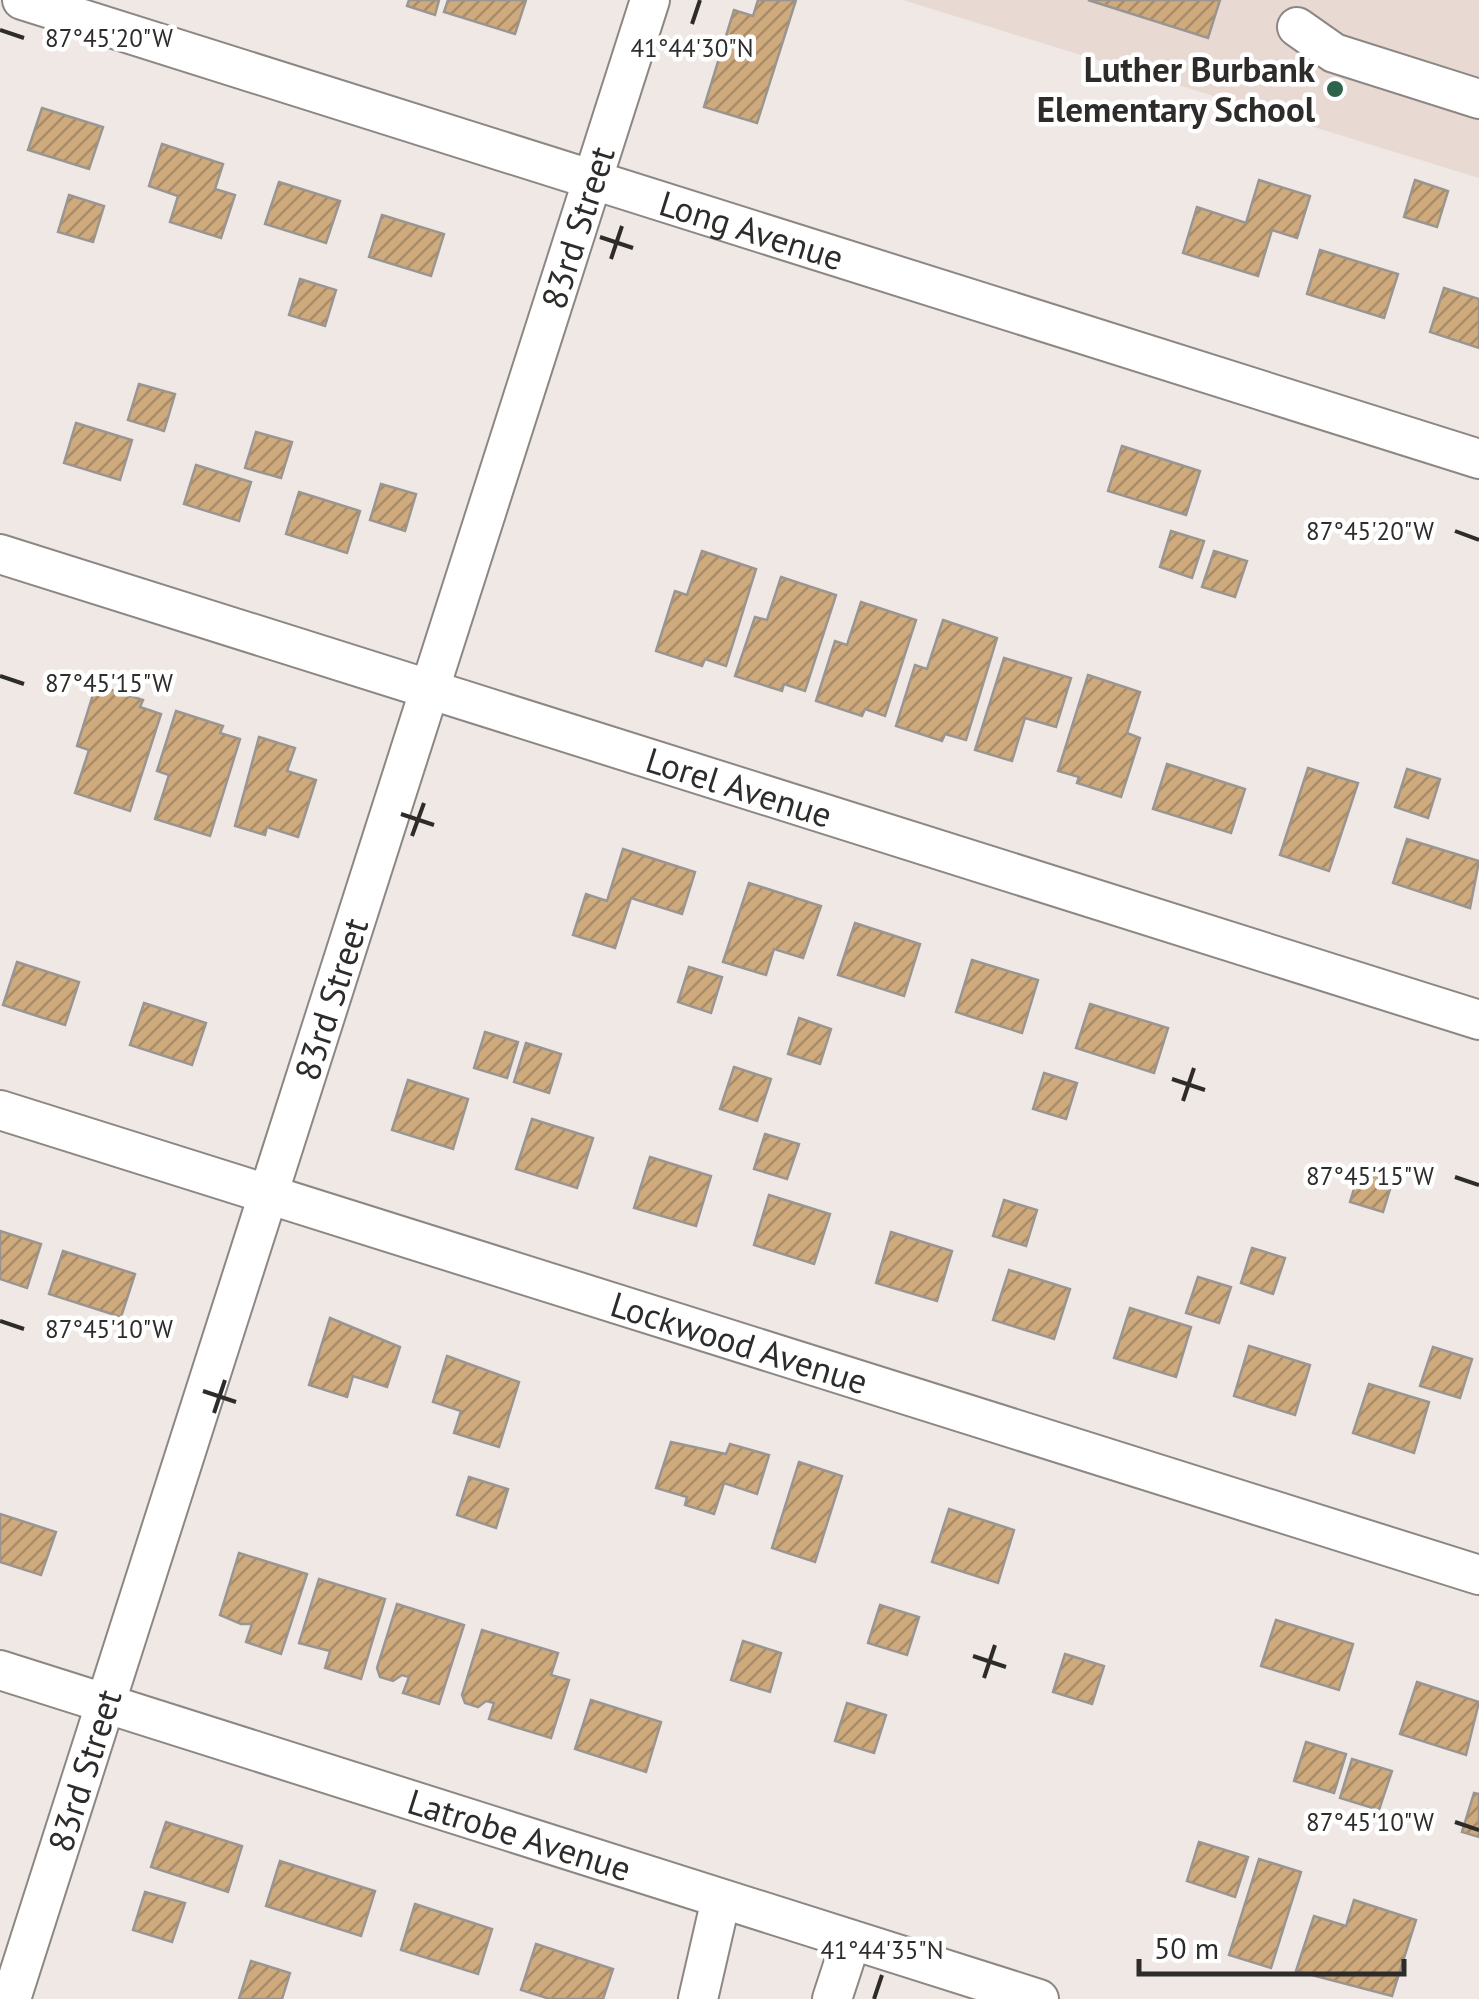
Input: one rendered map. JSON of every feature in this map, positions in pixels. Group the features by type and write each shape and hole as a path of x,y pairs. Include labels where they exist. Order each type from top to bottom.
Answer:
{"street":[{"name":"Long Avenue","path":"22,0 80,9 592,181 1479,460"},
{"name":"83rd Street","path":"11,1999 650,0"},
{"path":"1297,26 1334,53 1479,98"},
{"name":"Lorel Avenue","path":"0,554 1479,1020"},
{"name":"Lockwood Avenue","path":"0,1110 1479,1575"},
{"name":"Latrobe Avenue","path":"0,1670 1039,1999"},
{"path":"698,1999 721,1900"},
{"path":"832,1999 851,1940"}],"shaded area":[{"name":"Luther Burbank Elementary School","path":"903,0 1479,0 1479,178"}],"building":[{"path":"409,0 439,0 435,15 407,6"},
{"path":"448,0 526,0 515,34 444,12"},
{"path":"758,0 796,0 757,123 704,107 734,10 753,16"},
{"path":"1088,0 1220,0 1208,38"},
{"path":"42,108 103,127 89,169 28,150"},
{"path":"162,144 223,164 215,189 235,195 221,238 170,222 178,196 149,186"},
{"path":"1259,180 1310,196 1297,238 1272,230 1258,276 1183,253 1197,207 1246,223"},
{"path":"1415,180 1448,191 1437,227 1404,217"},
{"path":"279,182 340,201 326,243 265,224"},
{"path":"69,195 104,206 93,242 58,232"},
{"path":"382,215 444,234 431,276 369,257"},
{"path":"1320,250 1398,274 1384,318 1307,294"},
{"path":"300,279 336,290 325,326 289,315"},
{"path":"1444,288 1479,299 1479,348 1430,332"},
{"path":"139,384 175,394 164,431 128,420"},
{"path":"76,423 132,440 120,480 64,463"},
{"path":"256,432 292,442 281,478 245,468"},
{"path":"1122,446 1200,471 1186,515 1108,491"},
{"path":"196,465 251,482 239,521 184,504"},
{"path":"381,484 416,494 405,531 370,520"},
{"path":"299,492 360,511 347,553 286,534"},
{"path":"1171,531 1204,541 1192,578 1160,567"},
{"path":"702,551 756,569 726,666 705,659 702,666 656,651 675,591 687,595"},
{"path":"1214,551 1247,561 1235,597 1202,587"},
{"path":"781,577 836,595 805,691 784,684 782,691 735,676 755,617 767,620"},
{"path":"861,602 916,620 885,716 865,709 862,716 816,701 835,641 847,645"},
{"path":"943,620 997,638 966,740 945,734 942,741 896,726 915,665 927,669"},
{"path":"1004,658 1071,678 1056,727 1025,718 1012,761 975,750"},
{"path":"1088,675 1140,692 1127,733 1140,738 1121,797 1077,783 1079,777 1058,771"},
{"path":"96,685 143,700 140,707 161,714 130,811 75,793 89,750 77,746"},
{"path":"176,711 223,726 220,733 240,739 210,836 155,819 169,775 157,771"},
{"path":"259,737 295,748 287,771 316,780 298,837 267,827 265,835 235,826"},
{"path":"1167,764 1245,789 1231,833 1153,809"},
{"path":"1308,768 1358,783 1329,871 1280,855"},
{"path":"1407,769 1440,779 1428,818 1395,807"},
{"path":"1407,839 1479,861 1470,908 1393,883"},
{"path":"623,849 695,872 682,914 631,898 615,948 573,935 586,894 607,901"},
{"path":"749,883 821,906 803,958 774,949 766,975 723,962"},
{"path":"855,923 920,944 904,996 838,975"},
{"path":"972,960 1038,980 1022,1033 956,1012"},
{"path":"17,962 79,982 65,1025 3,1005"},
{"path":"689,967 722,977 711,1013 678,1002"},
{"path":"144,1003 206,1023 192,1065 130,1045"},
{"path":"1090,1004 1168,1028 1154,1073 1076,1048"},
{"path":"799,1018 831,1029 820,1064 788,1054"},
{"path":"485,1032 518,1042 507,1078 474,1068"},
{"path":"526,1043 561,1054 549,1093 514,1082"},
{"path":"734,1067 771,1079 757,1121 720,1109"},
{"path":"1044,1073 1077,1083 1066,1119 1033,1109"},
{"path":"408,1080 468,1099 453,1149 392,1130"},
{"path":"532,1119 593,1138 577,1188 516,1169"},
{"path":"765,1134 799,1144 787,1179 754,1169"},
{"path":"650,1157 711,1176 696,1226 634,1208"},
{"path":"1361,1166 1394,1176 1383,1212 1350,1202"},
{"path":"769,1195 830,1214 814,1264 754,1245"},
{"path":"1004,1200 1037,1210 1026,1246 993,1236"},
{"path":"0,1231 41,1244 27,1288 0,1279"},
{"path":"891,1232 952,1251 937,1301 876,1283"},
{"path":"1252,1248 1285,1258 1273,1294 1241,1283"},
{"path":"63,1251 135,1274 121,1317 49,1294"},
{"path":"1009,1270 1070,1289 1054,1339 993,1320"},
{"path":"1198,1277 1231,1287 1219,1323 1186,1313"},
{"path":"1130,1308 1191,1327 1176,1377 1114,1358"},
{"path":"330,1318 400,1347 387,1387 353,1376 347,1397 309,1385"},
{"path":"1249,1346 1310,1365 1295,1415 1234,1396"},
{"path":"1433,1347 1472,1359 1460,1398 1420,1386"},
{"path":"447,1356 519,1382 499,1447 454,1433 461,1411 433,1402"},
{"path":"1369,1384 1429,1402 1414,1453 1353,1433"},
{"path":"671,1442 726,1454 730,1444 769,1455 757,1494 724,1483 714,1514 685,1505 687,1497 656,1488"},
{"path":"799,1462 842,1476 815,1562 772,1548"},
{"path":"469,1477 508,1489 496,1528 457,1515"},
{"path":"949,1509 1014,1530 998,1583 932,1562"},
{"path":"0,1514 56,1532 41,1575 0,1562"},
{"path":"239,1553 307,1574 281,1654 246,1642 252,1624 220,1615"},
{"path":"319,1579 385,1599 361,1679 325,1668 330,1651 299,1643"},
{"path":"397,1604 464,1625 439,1704 403,1693 409,1677 402,1675 393,1681 380,1677 377,1668"},
{"path":"880,1605 919,1617 907,1655 868,1643"},
{"path":"1276,1620 1353,1644 1339,1690 1261,1666"},
{"path":"482,1630 558,1653 551,1675 569,1680 551,1738 489,1719 494,1703 486,1701 478,1707 465,1703 462,1695"},
{"path":"743,1641 781,1653 770,1692 731,1680"},
{"path":"1065,1654 1104,1666 1092,1704 1053,1692"},
{"path":"1417,1682 1479,1702 1466,1755 1400,1734"},
{"path":"591,1700 661,1722 646,1772 575,1749"},
{"path":"847,1703 886,1715 874,1753 835,1741"},
{"path":"1306,1742 1346,1754 1334,1793 1294,1781"},
{"path":"1352,1759 1392,1771 1379,1810 1340,1798"},
{"path":"1474,1793 1479,1794 1479,1837 1462,1832"},
{"path":"166,1822 242,1846 228,1892 151,1867"},
{"path":"1199,1842 1248,1857 1235,1897 1187,1881"},
{"path":"1259,1859 1301,1872 1271,1968 1229,1955"},
{"path":"280,1861 375,1891 361,1936 266,1906"},
{"path":"145,1892 185,1903 172,1942 133,1930"},
{"path":"1354,1900 1416,1920 1392,1996 1296,1971 1314,1916 1346,1926"},
{"path":"415,1904 492,1929 478,1974 401,1950"},
{"path":"536,1944 613,1969 603,1999 550,1999 521,1990"},
{"path":"251,1961 290,1973 282,1999 239,1999"}],"place":[{"name":"Luther Burbank Elementary School","path":"1335,89"}]}
